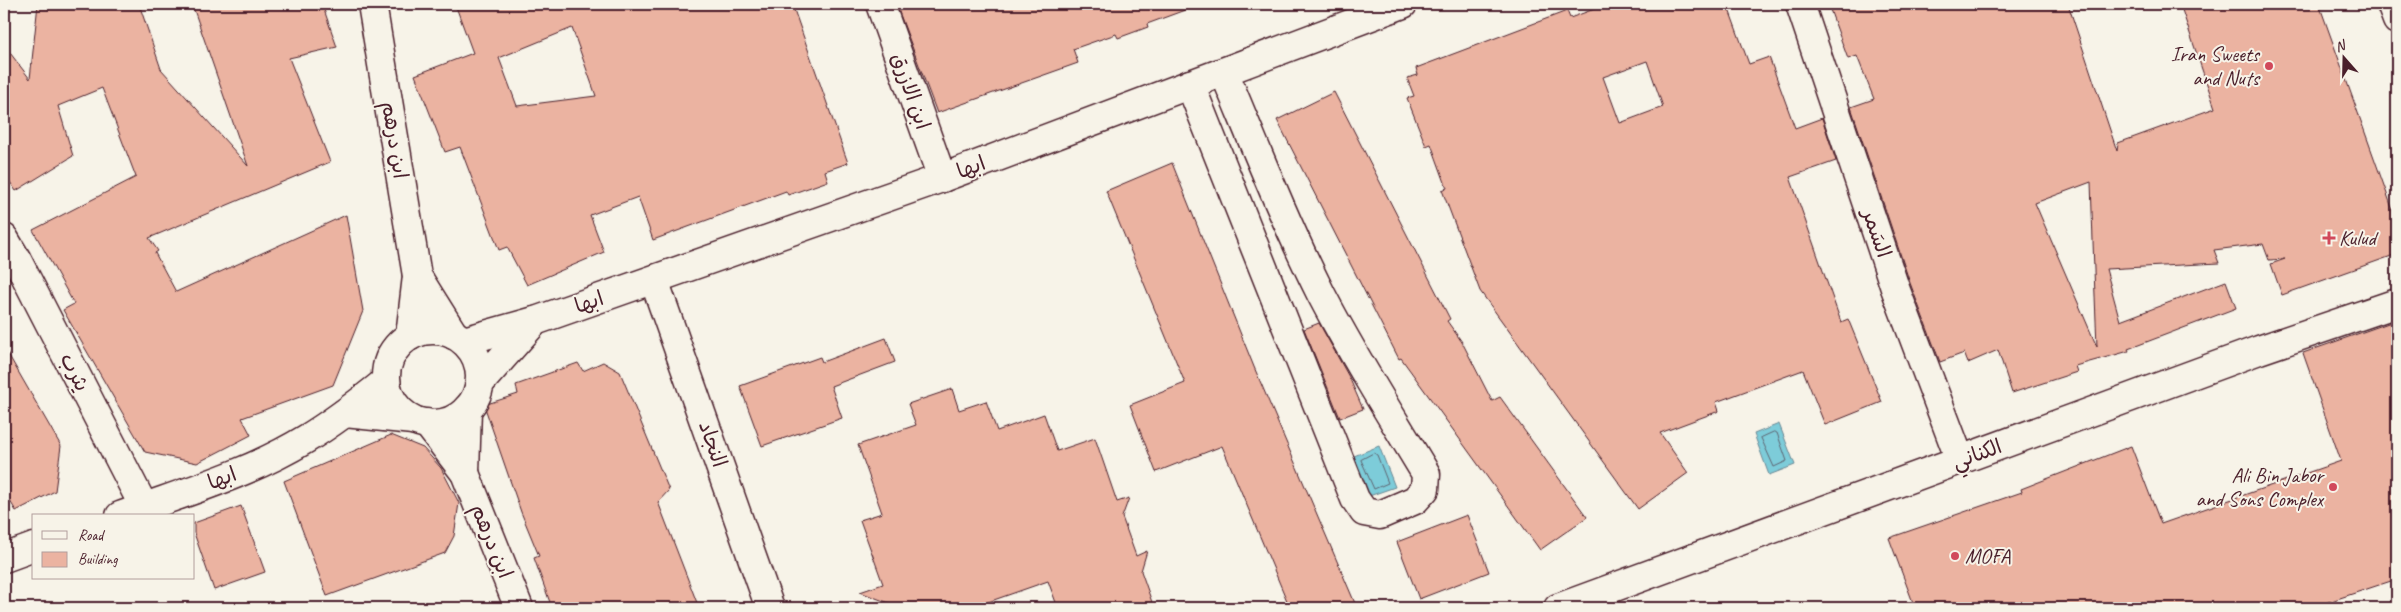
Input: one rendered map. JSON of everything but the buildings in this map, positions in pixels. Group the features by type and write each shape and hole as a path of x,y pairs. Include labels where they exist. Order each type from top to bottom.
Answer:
{"street":[{"name":"ابن درهم","path":"372,4 418,276 410,336"},
{"name":"ابن الازرق","path":"880,4 942,178"},
{"name":"ابها","path":"459,338 535,321 654,280 942,178 1403,4"},
{"name":"السَمر","path":"1800,4 1895,288 1960,460"},
{"path":"2391,4 2397,20"},
{"path":"1190,84 1359,507 1364,512 1380,515 1416,500 1425,489 1426,474 1352,353 1296,242 1224,72"},
{"path":"1233,192 1268,177"},
{"name":"يثرب","path":"4,238 17,260 132,511"},
{"name":"ابن درهم","path":"418,276 459,338"},
{"name":"النجاد","path":"654,280 770,608"},
{"name":"الكناني","path":"1558,608 2259,350 2397,303"},
{"name":"ابها","path":"480,383 535,321"},
{"path":"345,413 420,422 442,423 456,418 467,409 476,397 480,383 479,368 474,353 459,338 440,330 432,330 410,336 396,347 388,364 386,381 390,397 400,411 420,422"},
{"name":"ابها","path":"132,511 249,468 304,440 345,413 386,381"},
{"name":"ابن درهم","path":"465,473 467,409"},
{"name":"ابن درهم","path":"420,422 465,473 518,608"},
{"path":"4,558 32,548"}],"water":[{"path":"1779,424 1795,465 1769,475 1754,434"},
{"path":"1379,446 1395,487 1369,496 1354,456"}],"place":[{"name":"Iran Sweets and Nuts","path":"2269,66"},
{"name":"Kulud","path":"2329,238"},
{"name":"Ali Bin Jabor and Sons Complex","path":"2333,487"},
{"name":"MOFA","path":"1955,556"}]}
